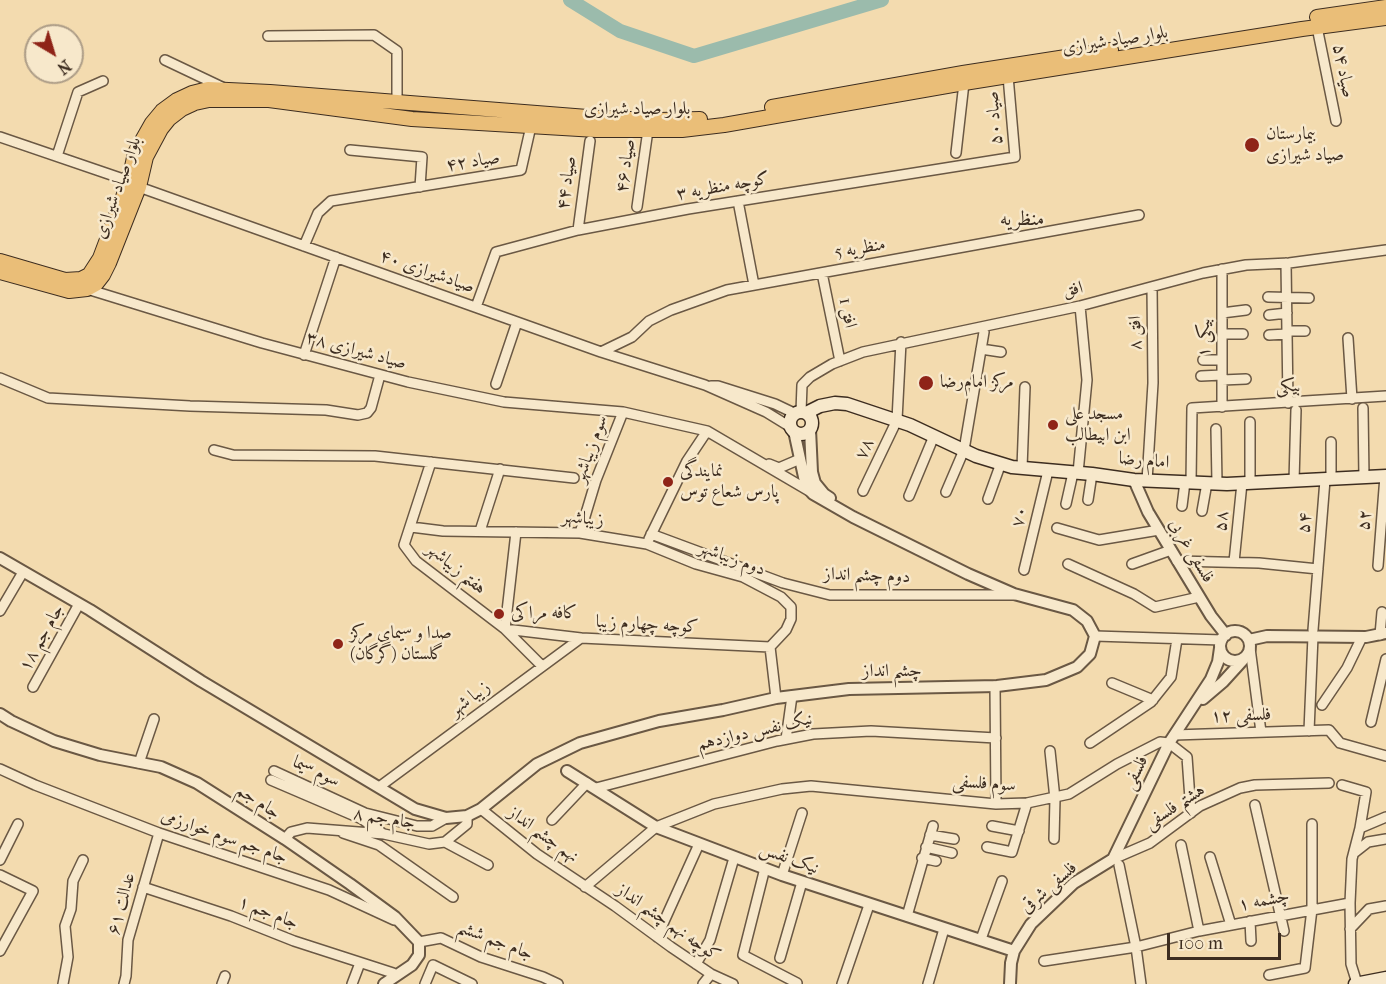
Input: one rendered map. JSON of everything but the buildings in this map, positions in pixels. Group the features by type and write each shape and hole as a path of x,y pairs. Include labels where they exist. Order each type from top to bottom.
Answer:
{"main road":[{"name":"بلوار صیاد شیرازی","path":"87,289 96,284 103,275 134,184 139,146 152,123 162,111 177,100 208,89 397,101 600,118 683,120 717,117 963,78 1386,7"},
{"name":"بلوار صیاد شیرازی","path":"0,261 64,280 81,279 89,275 100,258 161,129 169,119 182,110 209,100 268,100 412,119 531,126 682,130 723,125 963,78 1008,76 1386,18"},
{"path":"0,272 62,290 87,289"},
{"name":"امام رضا","path":"805,418 820,406 835,403 847,404 897,420 964,450 1000,463 1022,468 1140,481 1246,483 1385,476"},
{"path":"805,418 804,433 793,429 791,421 805,418"},
{"path":"1356,984 1386,978"}],"street":[{"name":"صیاد ۵۴","path":"1317,27 1336,122"},
{"path":"268,36 374,35 397,51 397,101"},
{"path":"165,60 226,89"},
{"name":"صیاد ۵۰","path":"1008,76 1015,157"},
{"path":"956,153 963,78"},
{"path":"57,156 78,92 103,81"},
{"name":"صیاد ۴۲","path":"420,187 521,170 531,126"},
{"name":"صیاد ۴۶","path":"637,207 648,130"},
{"name":"۴۰ صیادشیرازی","path":"0,137 602,352 705,385 766,412 793,429"},
{"name":"صیاد ۴۴","path":"578,230 590,141"},
{"path":"304,246 318,213 331,201 420,187 422,158 350,150"},
{"name":"کوچه منظریه ۳","path":"476,307 496,252 578,230 738,201 1015,157"},
{"path":"738,201 754,285"},
{"name":"منظریه 5","path":"602,352 632,337 649,321 671,310 727,290 1138,215"},
{"name":"افق","path":"805,418 802,385 810,377 863,352 901,342 1080,306 1222,269 1386,250"},
{"path":"304,355 336,257"},
{"path":"1286,263 1288,403"},
{"name":"۱ بیکی","path":"1222,269 1222,407"},
{"name":"افق 1","path":"822,273 840,361"},
{"name":"افق ۸","path":"1140,481 1153,379 1152,287"},
{"name":"صیاد شیرازی ۳۸","path":"87,289 262,343 380,375 504,402 623,412 707,431 745,454"},
{"path":"1268,297 1309,298"},
{"path":"1066,504 1075,473 1087,380 1080,306"},
{"path":"1222,313 1246,310"},
{"path":"1269,315 1287,313"},
{"path":"496,384 517,322"},
{"path":"1269,335 1305,331"},
{"path":"946,492 964,450 984,333"},
{"path":"1222,334 1242,333"},
{"path":"1348,338 1352,399"},
{"path":"897,420 901,342"},
{"path":"981,349 1001,352"},
{"path":"1203,360 1222,360"},
{"path":"0,378 48,398 190,406 326,410 358,415 367,413 371,408 380,375"},
{"path":"1201,376 1246,379"},
{"name":"۴۰ صیادشیرازی","path":"705,385 718,386 775,404 805,418"},
{"path":"1022,468 1024,387"},
{"name":"بیکی","path":"1188,482 1192,408 1386,396"},
{"path":"1363,408 1364,478"},
{"path":"1294,481 1296,410"},
{"name":"سوم زیباشهر","path":"580,532 623,412"},
{"path":"805,418 815,483 824,494 857,512 876,527"},
{"name":"۷۸","path":"863,491 897,420"},
{"name":"۵۸","path":"1234,562 1246,483 1250,422"},
{"path":"793,429 807,487 813,494"},
{"path":"1202,511 1212,483 1216,429"},
{"path":"647,544 687,461 707,431"},
{"path":"909,496 934,436"},
{"name":"۵۴","path":"1309,730 1313,633 1331,442"},
{"path":"214,450 232,455 375,456 574,478"},
{"path":"745,454 755,455 779,468 800,459"},
{"path":"745,454 853,517 968,574 1020,595 1073,610 1087,621 1095,636 1223,641 1238,631 1245,634 1261,732"},
{"path":"411,527 431,462"},
{"path":"988,499 1000,463"},
{"path":"480,531 500,469"},
{"name":"۷۰","path":"1024,570 1048,471"},
{"path":"1088,500 1092,474"},
{"name":"۵۲","path":"1378,566 1385,476"},
{"name":"فلسفی غربی","path":"1140,481 1148,512 1223,641"},
{"path":"1182,506 1188,482"},
{"name":"زیباشهر","path":"411,527 480,531 580,532 647,544"},
{"name":"هفتم زیباشهر","path":"411,527 404,545 417,561 505,629"},
{"path":"1057,528 1099,540 1159,530"},
{"path":"516,532 505,629 542,666"},
{"name":"دوم چشم انداز","path":"651,534 783,583 830,595 1020,595"},
{"name":"دوم زیباشهر","path":"647,544 696,564 743,578 781,597 791,607 791,619 786,630 770,646"},
{"path":"1132,564 1171,550"},
{"path":"0,558 415,809 446,818"},
{"path":"1177,561 1234,562 1318,569"},
{"path":"1068,564 1134,594 1155,607 1199,597"},
{"path":"0,611 23,572"},
{"name":"۱۸ جام جم","path":"33,687 79,604"},
{"path":"1223,641 1224,656 1236,661 1248,649 1267,636 1313,633 1362,637 1383,634 1382,612"},
{"name":"کوچه چهارم زیبا","path":"505,629 581,638 770,646"},
{"name":"چشم انداز","path":"446,818 467,816 481,809 537,765 580,743 659,721 776,698 849,689 995,686 1046,680 1077,667 1090,654 1095,636"},
{"path":"1322,705 1347,668 1362,637"},
{"name":"زیبا شهر","path":"379,787 581,638"},
{"path":"1090,743 1153,700 1170,677 1177,639"},
{"path":"1196,705 1212,679 1223,641"},
{"path":"770,646 776,698"},
{"path":"1196,705 1223,682 1248,649"},
{"path":"1371,723 1386,659"},
{"path":"1112,683 1153,700"},
{"path":"995,686 996,804"},
{"path":"786,739 792,696"},
{"name":"فلسفی","path":"1116,862 1172,739 1196,705"},
{"name":"جام جم","path":"0,714 54,741 161,767 197,783 285,839 386,910 419,942"},
{"path":"140,763 154,719"},
{"name":"۱۲ فلسفی","path":"1172,739 1261,732 1329,730 1341,743 1386,756"},
{"name":"نیک نفس دوازدهم","path":"591,785 813,734 871,731 996,738"},
{"path":"1172,739 1187,758 1191,813"},
{"name":"سوم فلسفی","path":"585,887 656,827 714,804 782,789 811,786 996,804 1027,803 1055,799 1068,794 1117,764 1160,742 1172,739"},
{"path":"1050,751 1055,799 1054,839"},
{"name":"جام جم سوم خوارزمی","path":"0,769 159,833 329,890 401,923"},
{"name":"نیک نفس","path":"567,771 656,827 699,844 739,856 802,882 1014,951"},
{"name":"سوم سیما","path":"384,834 362,819 272,776 365,813 417,826 432,826 446,818"},
{"name":"هشتم فلسفی","path":"1116,862 1150,843 1200,806 1240,788 1255,785 1329,783"},
{"path":"552,820 591,785"},
{"path":"1342,785 1366,792 1354,852 1350,903 1351,964 1356,984"},
{"path":"987,847 1012,852 1027,803"},
{"path":"1255,805 1284,931"},
{"name":"نهم چشم انداز","path":"481,809 537,854 585,887"},
{"path":"782,875 802,813"},
{"path":"467,816 467,824 445,842 488,865"},
{"path":"1360,828 1386,818"},
{"path":"0,860 18,824"},
{"path":"1269,975 1305,968 1312,909 1312,824"},
{"path":"993,826 1019,831"},
{"name":"۸ جام جم","path":"285,839 291,832 307,828 384,834 429,844 445,842"},
{"path":"332,829 379,845 453,897"},
{"path":"907,916 931,830 954,839"},
{"name":"عدالت ۶۱","path":"124,984 128,940 159,833"},
{"path":"1354,852 1368,842 1386,839"},
{"path":"657,938 699,844"},
{"path":"1181,845 1199,931"},
{"path":"926,847 952,853"},
{"path":"696,964 710,940 739,856"},
{"path":"1210,857 1231,925"},
{"path":"922,858 936,861"},
{"path":"63,984 68,957 65,927 71,909 73,881 83,860"},
{"path":"1116,862 1136,948 1141,984"},
{"name":"فلسفی شرقی","path":"1010,984 1014,951 1031,924 1074,883 1116,862"},
{"path":"765,868 743,955 797,983"},
{"path":"0,875 33,891 0,951"},
{"path":"981,939 1002,880"},
{"path":"780,958 802,882"},
{"name":"۱ جام جم","path":"143,887 393,973"},
{"name":"کوچه نهم چشم انداز","path":"585,887 711,974 733,984"},
{"name":"چشمه ۱","path":"1044,961 1136,948 1199,931 1350,903"},
{"path":"842,984 869,905"},
{"path":"1350,929 1369,909 1386,906"},
{"path":"1250,921 1251,941"},
{"path":"928,984 944,929"},
{"name":"جام جم ششم","path":"419,942 441,938 481,957 558,984"},
{"path":"384,984 412,965 419,955 419,942"},
{"path":"352,984 360,963"},
{"path":"425,984 433,965 471,984"},
{"path":"703,984 711,974"}],"waterway":[{"path":"570,0 620,31 694,56 882,0"}],"place":[{"name":"بیمارستان صیاد شیرازی","path":"1252,145"},
{"name":"مرکز امام‌رضا","path":"926,383"},
{"name":"مسجد علی ابن ابیطالب","path":"1053,425"},
{"name":"نمایندگی پارس شعاع توس","path":"668,482"},
{"name":"کافه مراکی","path":"499,614"},
{"name":"صدا و سیمای مرکز گلستان (گرگان)","path":"338,644"}],"district":[{"name":"منظریه","path":"1022,220"}]}
